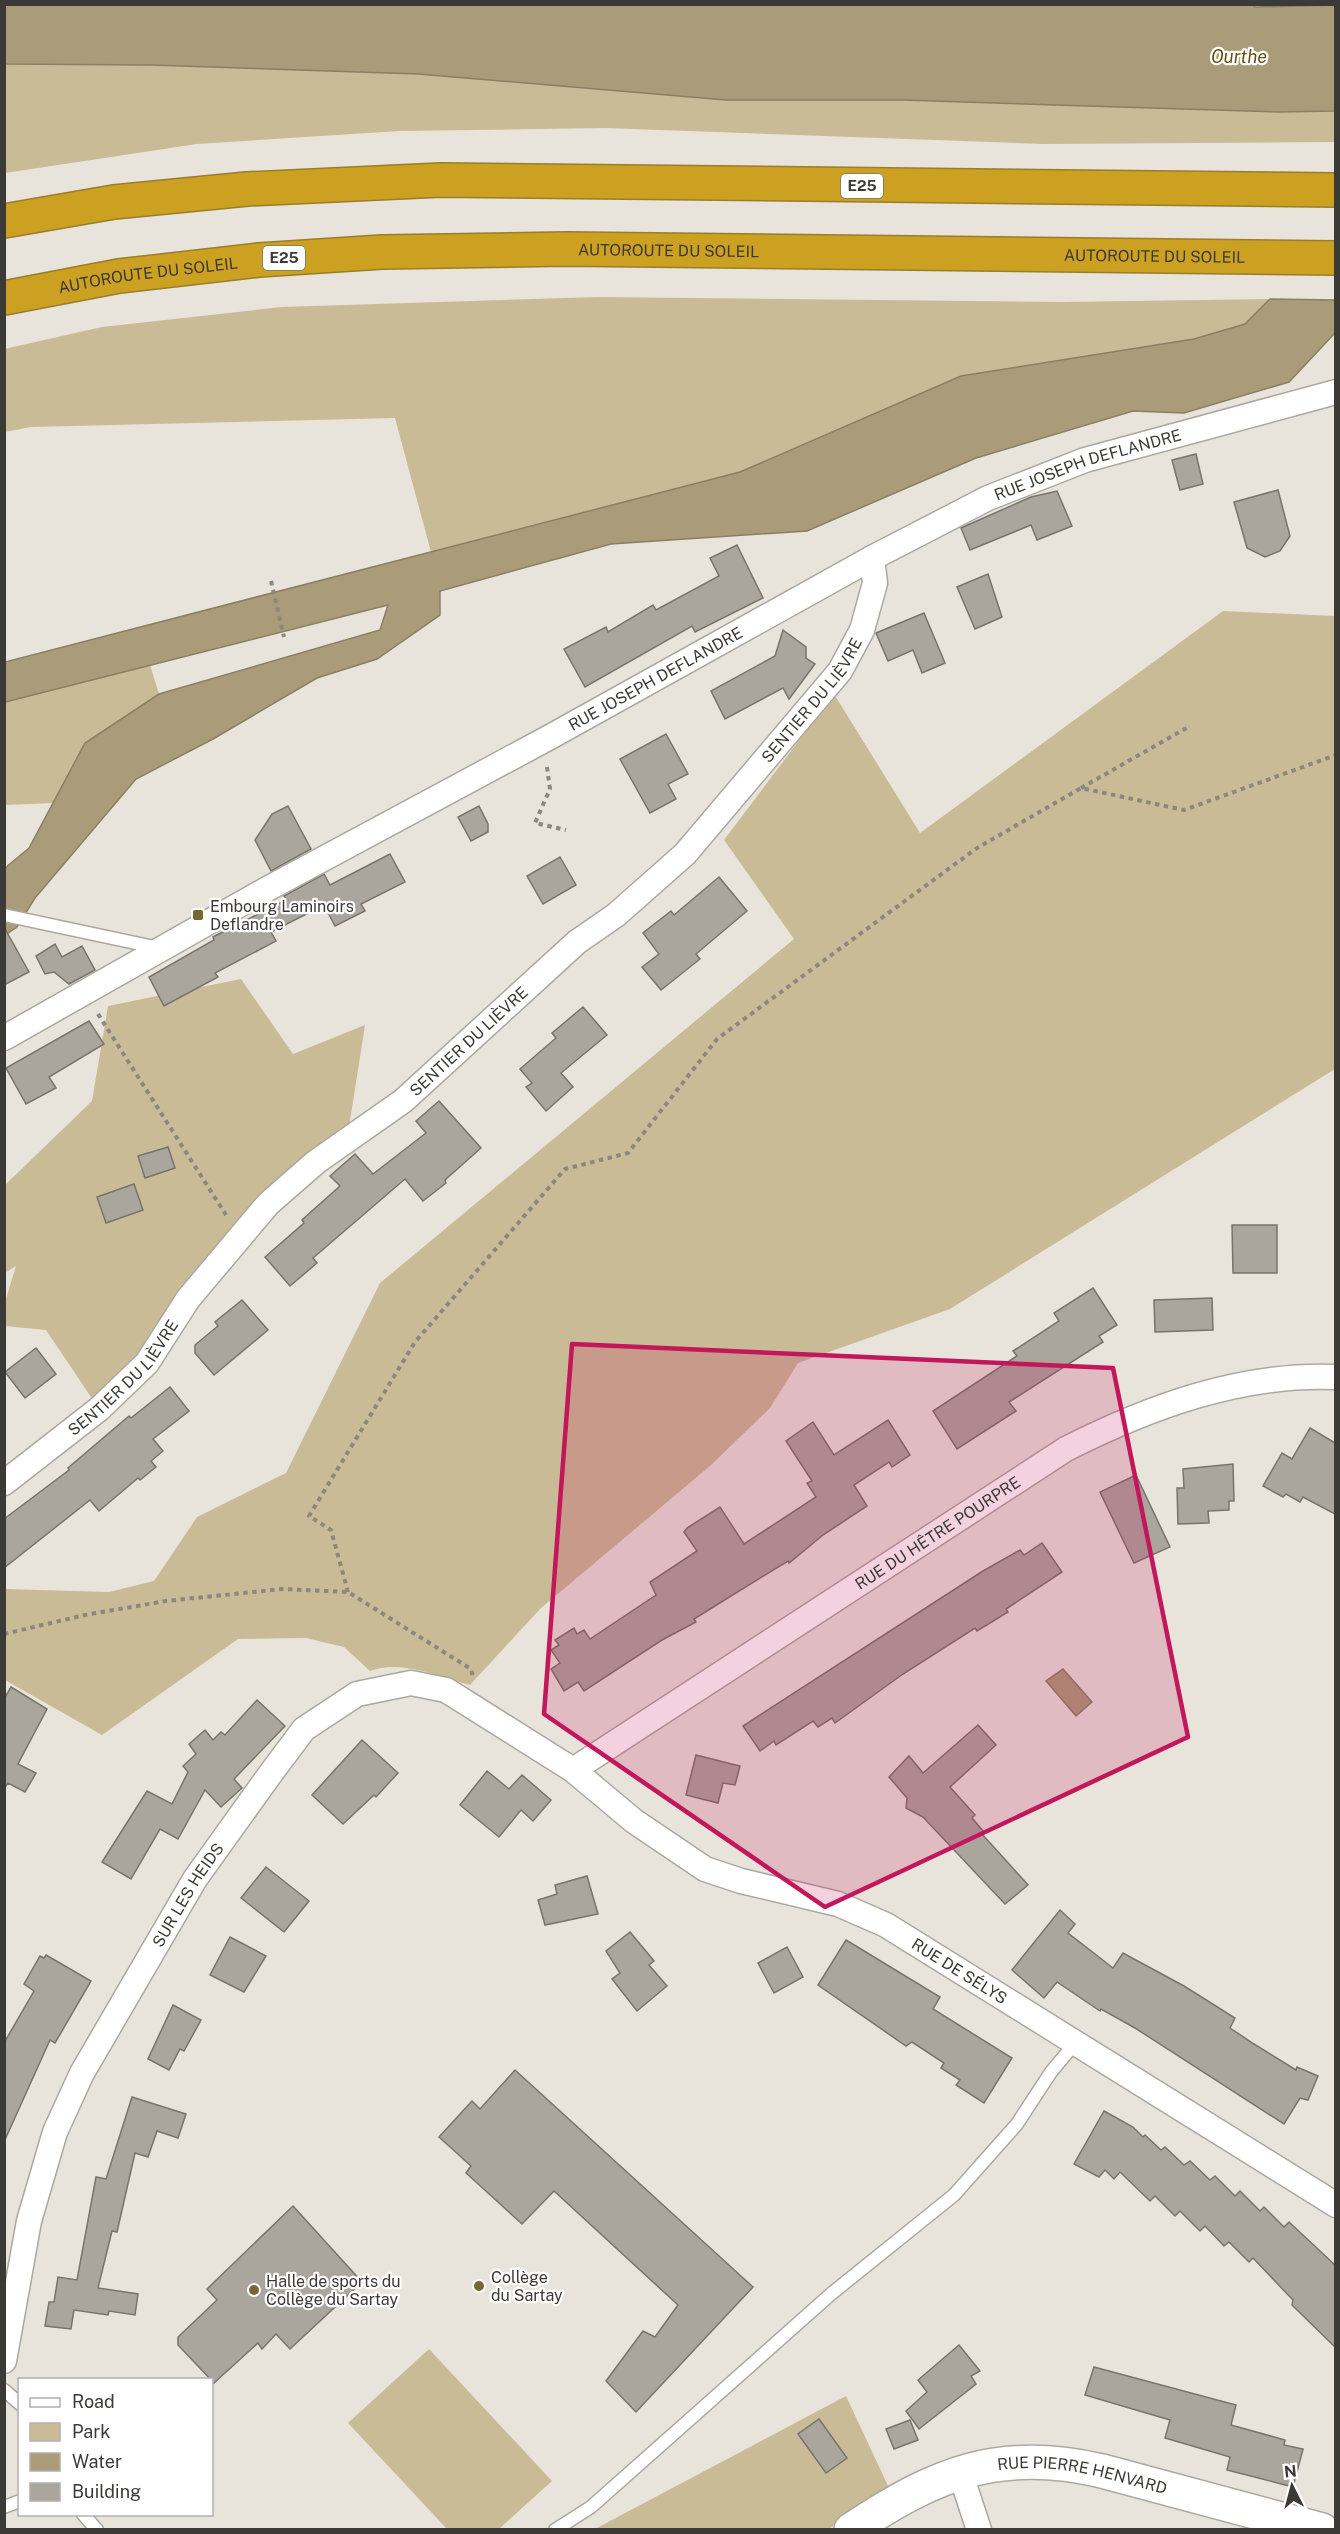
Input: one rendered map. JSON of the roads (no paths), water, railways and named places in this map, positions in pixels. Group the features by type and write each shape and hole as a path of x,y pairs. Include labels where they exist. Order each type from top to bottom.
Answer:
{"highway":[{"name":"E25","path":"4,221 114,202 247,189 441,180 1335,190"},
{"name":"AUTOROUTE DU SOLEIL","path":"4,298 119,276 259,260 382,252 566,249 1335,258"}],"main road":[{"name":"RUE PIERRE HENVARD","path":"851,2529 884,2508 960,2472 1032,2460 1066,2462 1323,2529"}],"street":[{"name":"RUE JOSEPH DEFLANDRE","path":"4,1038 160,948 872,558 988,498 1084,460 1335,392"},
{"name":"SENTIER DU LIÈVRE","path":"4,1483 99,1409 147,1363 188,1299 268,1204 316,1162 403,1101 578,942 616,915 685,854 840,671 862,630 875,583 872,558"},
{"name":"RUE DU HÊTRE POURPRE","path":"573,1770 1076,1444 1165,1404 1252,1385 1309,1376 1335,1377"},
{"name":"SUR LES HEIDS","path":"4,2361 29,2221 55,2132 82,2073 195,1879 304,1729 357,1694 411,1683 446,1690 573,1770"},
{"name":"RUE DE SÉLYS","path":"573,1770 634,1821 705,1869 741,1881 838,1904 867,1915 1076,2042 1335,2205"},
{"path":"960,2472 979,2529"}],"lane":[{"path":"4,915 160,948"},
{"path":"555,2529 591,2507 831,2294 954,2195 1017,2124 1051,2072 1076,2042"},
{"path":"4,2390 18,2402"},
{"path":"85,2516 97,2529"}],"water":[{"name":"Ourthe","path":"5,4 1251,4 1255,7 1335,5 1335,111 1278,112 902,100 726,100 418,74 151,65 5,64"},
{"path":"1270,299 1335,300 1335,333 1289,382 1184,413 1133,411 976,458 807,531 611,544 440,591 440,615 377,659 317,678 213,739 136,779 35,898 17,927 5,935 5,868 29,848 85,743 159,694 380,630 388,605 5,702 5,662 740,472 961,376 1194,339 1245,324"},
{"path":"1063,1669 1092,1702 1076,1716 1046,1681"}],"place":[{"name":"Embourg Laminoirs Deflandre","path":"198,915"},
{"name":"Collège du Sartay","path":"479,2286"},
{"name":"Halle de sports du Collège du Sartay","path":"254,2290"}]}
